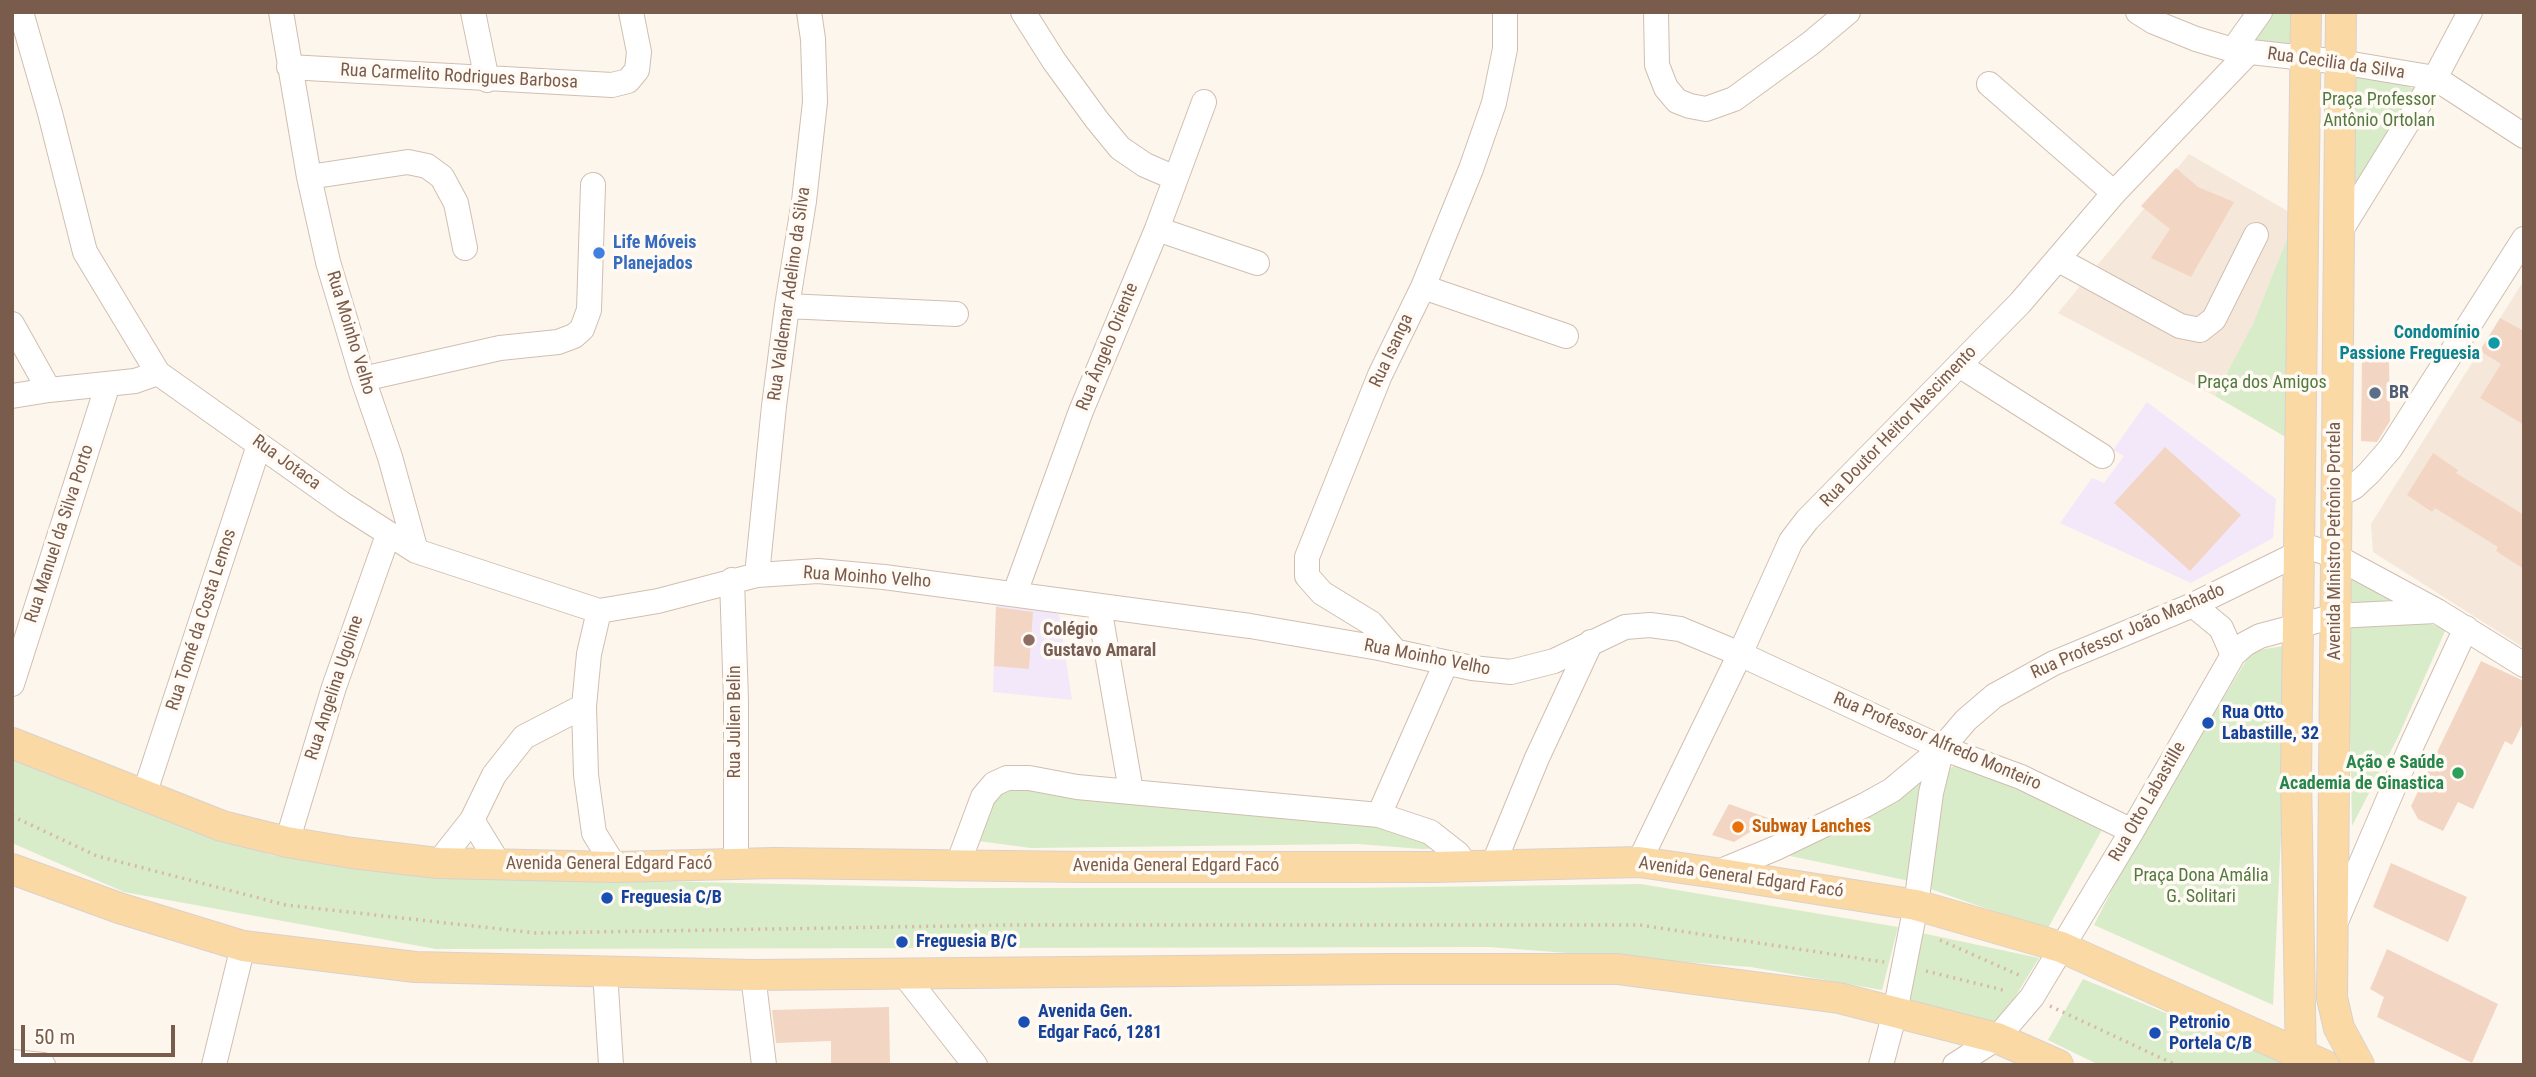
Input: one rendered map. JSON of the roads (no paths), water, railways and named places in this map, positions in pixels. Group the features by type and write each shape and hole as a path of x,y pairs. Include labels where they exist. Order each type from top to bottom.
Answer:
{"main road":[{"name":"Avenida Ministro Petrônio Portela","path":"2306,12 2296,776 2308,1061"},
{"name":"Avenida Ministro Petrônio Portela","path":"2340,12 2332,998 2339,1028 2359,1065"},
{"name":"Avenida General Edgard Facó","path":"12,743 222,826 287,842 438,863 615,867 736,864 1084,867 1639,862 1916,905 2061,947 2308,1061"},
{"path":"12,869 118,908 243,946 415,967 753,975 1617,969 1839,998 1997,1038 2058,1065"}],"street":[{"path":"12,396 135,381 158,373 85,252 21,12"},
{"name":"Rua Moinho Velho","path":"281,12 309,177 328,262 390,457 416,551 598,611 657,601 757,575 818,571 1015,593 1099,607 1250,626 1472,668 1511,672 1554,661 1625,628 1650,625 1680,629 1740,654"},
{"path":"473,12 487,80"},
{"name":"Rua Carmelito Rodrigues Barbosa","path":"289,67 596,85 628,81 636,70 639,52 631,12"},
{"name":"Rua Valdemar Adelino da Silva","path":"757,575 786,306 804,201 815,102 813,39 809,12"},
{"path":"1023,12 1054,61 1120,148 1145,165 1175,178"},
{"name":"Rua Isanga","path":"1396,652 1371,623 1322,593 1307,576 1307,557 1380,375 1423,287 1471,169 1494,103 1505,50 1504,12"},
{"path":"1656,12 1657,65 1666,88 1676,101 1706,109 1734,99 1811,43 1848,12"},
{"name":"Rua Cecilia da Silva","path":"2138,12 2154,22 2196,39 2241,51 2340,62 2435,78 2524,136"},
{"name":"Rua Doutor Heitor Nascimento","path":"1639,862 1740,654 1791,541 1807,520 2059,260 2114,193 2241,51 2260,12"},
{"path":"2338,235 2435,78 2470,12"},
{"path":"1989,84 2114,193"},
{"name":"Rua Ângelo Oriente","path":"1015,593 1081,411 1157,229 1204,102"},
{"path":"309,177 408,162 427,166 442,177 456,202 465,248"},
{"path":"363,379 500,348 558,342 574,336 582,329 589,310 593,185"},
{"path":"1157,229 1257,263"},
{"path":"2059,260 2180,327 2200,330 2214,320 2256,234"},
{"path":"2336,496 2362,480 2390,449 2524,239"},
{"path":"1423,287 1566,336"},
{"path":"786,306 956,314"},
{"path":"12,324 49,390"},
{"path":"1959,365 2102,456"},
{"name":"Rua Jotaca","path":"158,373 388,535 416,551"},
{"name":"Rua Manuel da Silva Porto","path":"12,684 108,384"},
{"name":"Rua Tomé da Costa Lemos","path":"144,795 260,444"},
{"name":"Rua Angelina Ugoline","path":"287,842 334,687 388,535"},
{"path":"2299,553 2312,548 2335,556 2437,611 2524,665"},
{"name":"Rua Professor João Machado","path":"1716,873 1866,805 1892,790 1942,748 1966,719 1994,696 2042,669 2193,605 2299,553"},
{"name":"Rua Julien Belin","path":"732,580 736,701 736,864"},
{"path":"2193,605 2221,628 2233,655"},
{"path":"1099,607 1131,791"},
{"path":"598,611 589,654 584,706 586,775 594,833 615,867"},
{"name":"Rua Otto Labastille","path":"1955,1065 1997,1038 2036,991 2233,655 2260,636 2335,616 2437,611"},
{"path":"2333,928 2410,749 2466,628"},
{"path":"958,864 983,797 994,784 1007,778 1029,778 1077,787 1379,815 1430,832 1458,854 1479,865 1537,758 1591,642"},
{"name":"Rua Professor Alfredo Monteiro","path":"1740,654 1942,748 2021,777 2132,831"},
{"path":"1379,815 1446,663"},
{"path":"438,863 471,820 494,775 524,737 584,706"},
{"path":"1881,1065 1895,1012 1916,905 1931,793 1942,748"},
{"path":"471,820 499,864"},
{"path":"576,866 594,833"},
{"path":"214,1065 243,946"},
{"path":"605,972 611,1065"},
{"path":"903,973 975,1065"},
{"path":"753,975 764,1065"},
{"path":"12,1062 43,1065"}],"place":[{"name":"Life Móveis Planejados","path":"599,253"},
{"name":"Condomínio Passione Freguesia","path":"2494,343"},
{"name":"BR","path":"2375,393"},
{"name":"Colégio Gustavo Amaral","path":"1029,640"},
{"name":"Rua Otto Labastille, 32","path":"2208,723"},
{"name":"Ação e Saúde Academia de Ginastica","path":"2458,773"},
{"name":"Subway Lanches","path":"1738,827"},
{"name":"Freguesia C/B","path":"607,898"},
{"name":"Freguesia B/C","path":"902,942"},
{"name":"Avenida Gen. Edgar Facó, 1281","path":"1024,1022"},
{"name":"Petronio Portela C/B","path":"2155,1033"}],"park label":[{"name":"Praça Professor Antônio Ortolan","path":"2379,110"},
{"name":"Praça dos Amigos","path":"2262,383"},
{"name":"Praça Dona Amália G. Solitari","path":"2201,886"}]}
